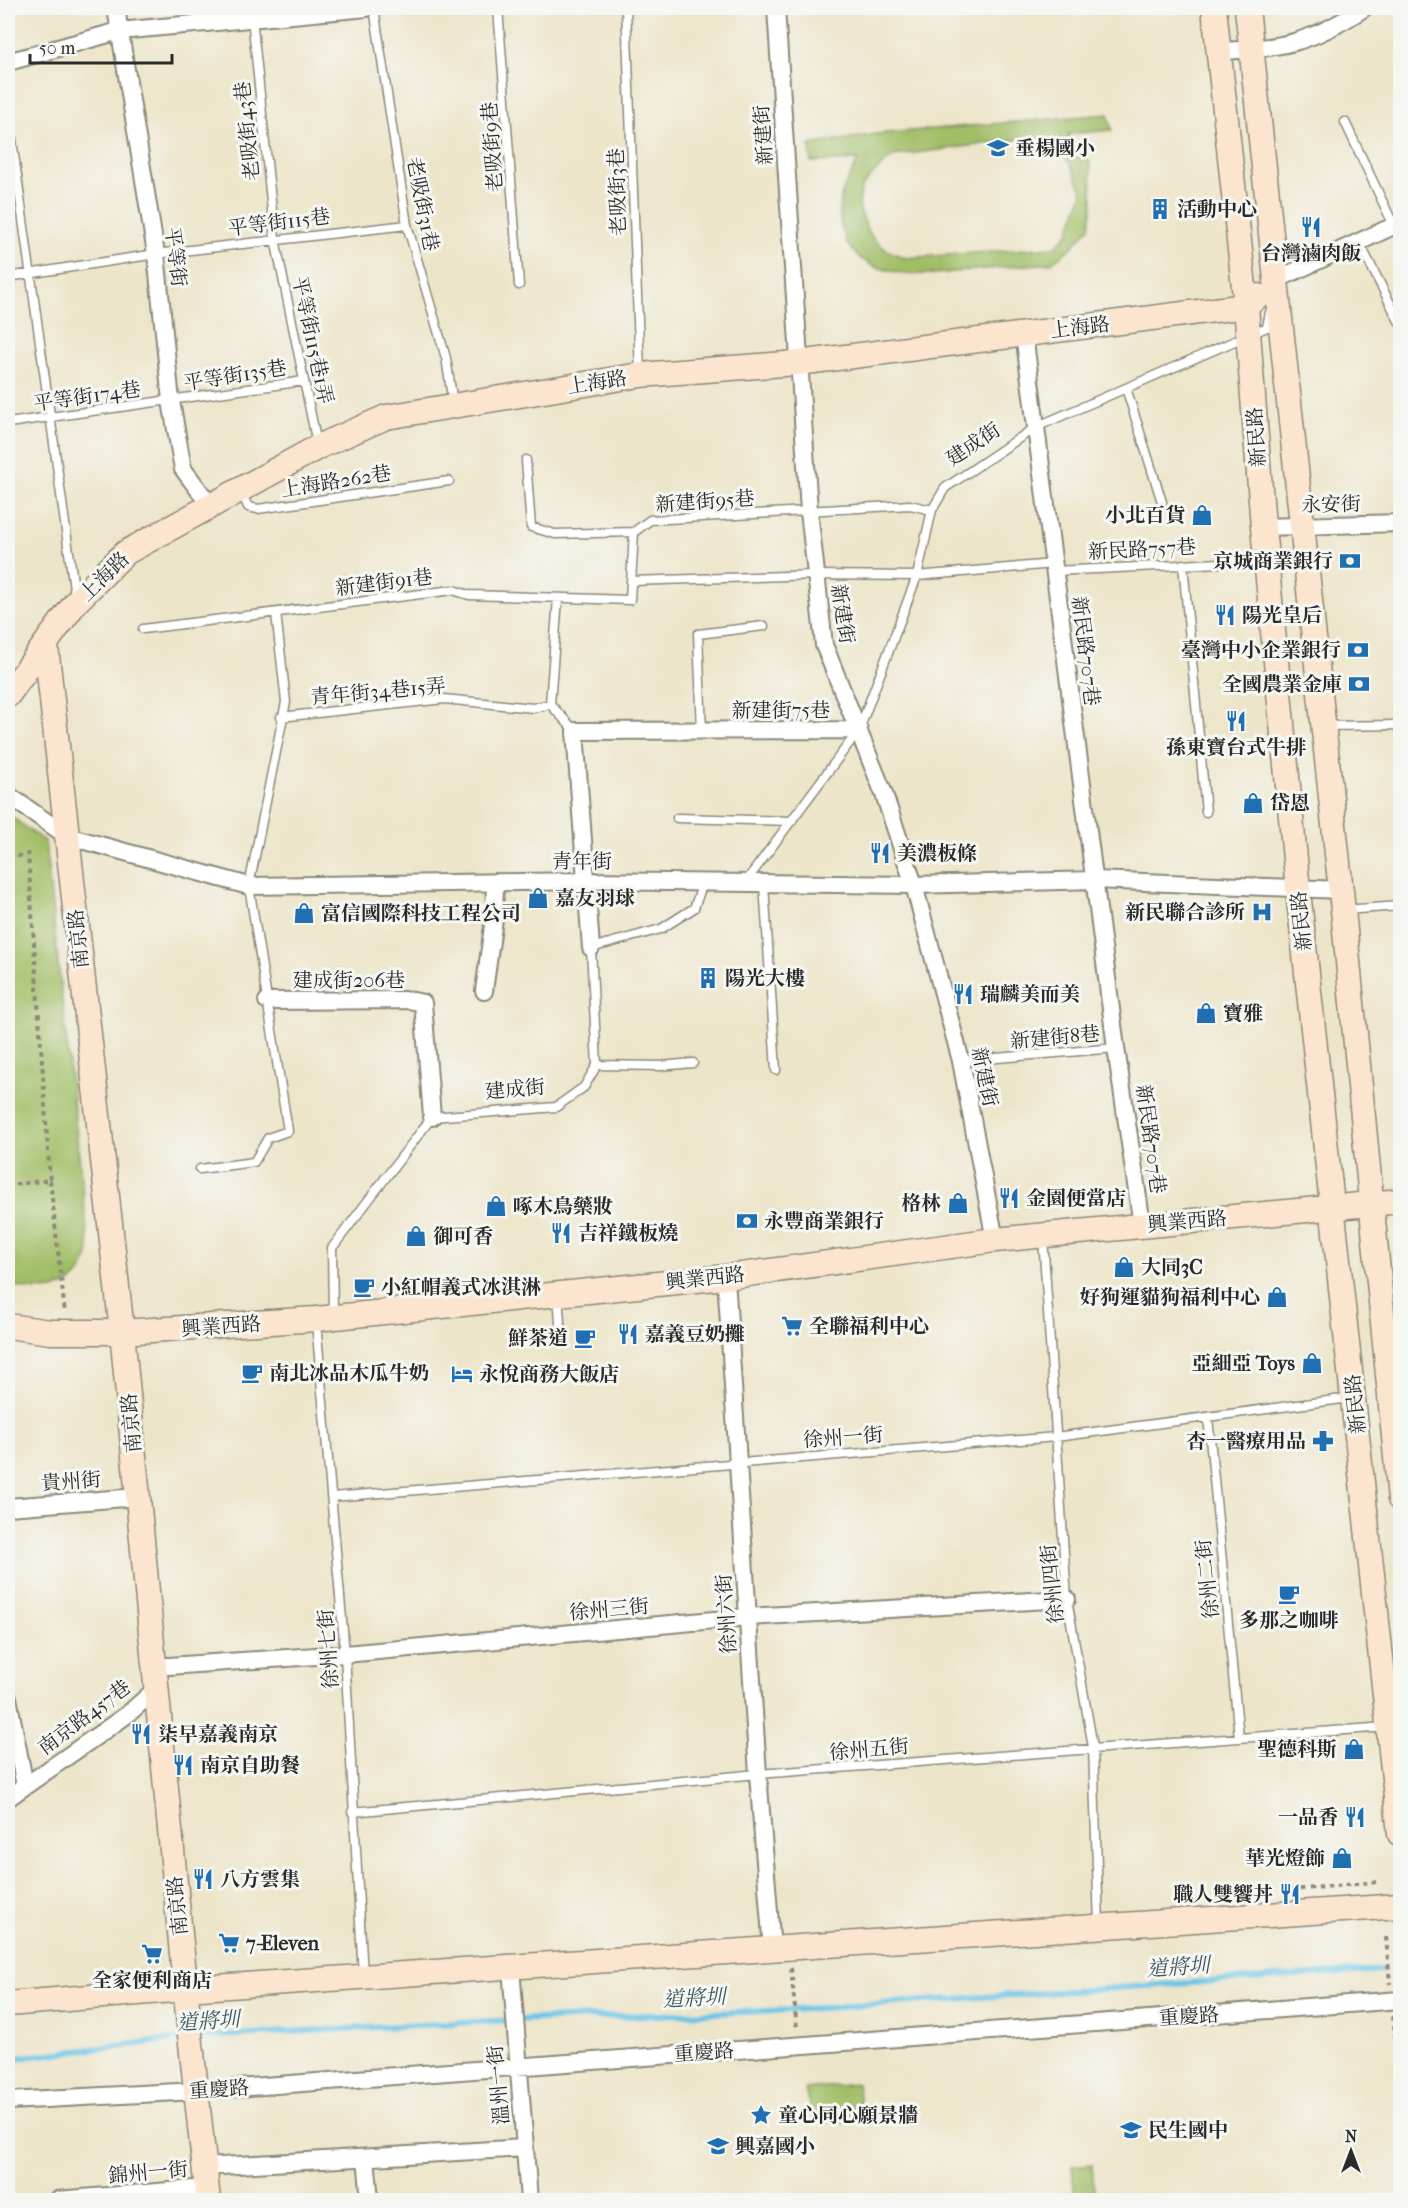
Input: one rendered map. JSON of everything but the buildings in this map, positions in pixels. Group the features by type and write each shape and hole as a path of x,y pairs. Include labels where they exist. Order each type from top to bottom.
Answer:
{"street":[{"name":"平等街","path":"116,8 156,254 171,401 183,469 210,505"},
{"path":"8,62 120,31 367,8"},
{"name":"新建街","path":"776,8 809,511 824,645 859,730 914,885 962,1061 995,1240"},
{"name":"新民路","path":"1214,8 1246,306 1263,528 1298,890 1354,1398 1393,1682 1389,1726 1401,1834"},
{"name":"新民路","path":"1247,8 1342,900 1401,1499"},
{"path":"1218,51 1252,50 1294,44 1338,25 1364,8"},
{"path":"1246,306 1276,280 1397,224"},
{"name":"上海路","path":"8,695 76,603 125,553 318,447 386,417 640,375 798,363 1246,306"},
{"name":"新民路707巷","path":"1024,334 1116,1048 1142,1225"},
{"name":"永安街","path":"1263,528 1401,523"},
{"name":"南京路","path":"46,646 122,1332 185,1989 207,2185"},
{"name":"新建街75巷","path":"575,731 859,730"},
{"path":"575,731 588,881 591,948"},
{"name":"青年街","path":"8,795 67,836 249,886 588,881 914,885"},
{"path":"914,885 1095,880 1298,890 1342,900"},
{"path":"484,992 494,919 495,882"},
{"name":"建成街206巷","path":"267,1001 408,1000 423,1002 432,1117"},
{"name":"興業西路","path":"8,1326 50,1332 122,1332 325,1318 694,1278 726,1277 995,1240 1401,1201"},
{"name":"徐州六街","path":"726,1277 747,1617 772,1949"},
{"name":"貴州街","path":"8,1507 138,1497"},
{"name":"徐州三街","path":"155,1678 345,1654 747,1617 1067,1599"},
{"name":"南京路457巷","path":"8,1798 128,1714 155,1678"},
{"path":"8,1698 25,1786"},
{"path":"8,2004 185,1989 1401,1905"},
{"name":"溫州一街","path":"511,1966 515,2046 529,2200"},
{"name":"重慶路","path":"8,2101 196,2082 517,2067 1396,2001"},
{"name":"錦州一街","path":"57,2200 207,2185 366,2158 524,2148"},
{"path":"366,2158 370,2200"}],"lane":[{"path":"252,18 288,8"},
{"name":"老吸街31巷","path":"374,8 407,225 446,358 453,405"},
{"name":"老吸街9巷","path":"498,8 519,285"},
{"name":"老吸街3巷","path":"626,8 640,375"},
{"name":"老吸街43巷","path":"252,18 275,240"},
{"path":"8,111 76,603"},
{"path":"1345,122 1397,224"},
{"name":"平等街115巷","path":"8,277 156,254 407,225"},
{"name":"平等街115巷1弄","path":"275,240 318,447"},
{"path":"1359,242 1401,323"},
{"name":"建成街","path":"744,884 859,730 917,576 932,510 945,488 1036,427 1268,327 1276,280"},
{"name":"平等街135巷","path":"171,401 304,381"},
{"path":"1126,388 1162,502"},
{"name":"平等街174巷","path":"8,423 171,401"},
{"name":"新建街95巷","path":"526,460 531,527 555,534 634,532 650,520 910,505 932,510"},
{"name":"上海路262巷","path":"240,489 248,507 258,509 449,481"},
{"path":"634,532 631,581 816,575"},
{"name":"新民路757巷","path":"816,575 917,576 1054,568 1267,561"},
{"path":"1183,564 1206,812"},
{"name":"新建街91巷","path":"142,629 453,590 469,595 630,600 631,581"},
{"path":"558,598 550,704 575,731"},
{"path":"200,1169 254,1162 268,1138 288,1131 249,886 281,717 286,702 276,613"},
{"path":"702,731 698,634 764,626"},
{"name":"青年街34巷15弄","path":"281,717 444,699 533,708 550,704"},
{"path":"1324,726 1401,725"},
{"path":"676,818 792,820"},
{"path":"693,1063 660,1066 597,1065 591,948 661,929 694,908 702,883"},
{"path":"764,884 776,1070"},
{"path":"1342,900 1401,906"},
{"name":"新建街8巷","path":"962,1061 1116,1048"},
{"name":"建成街","path":"432,1117 556,1107 584,1087 597,1065"},
{"path":"325,1318 332,1248 432,1117"},
{"name":"徐州四街","path":"1043,1236 1067,1599 1094,1747 1099,1926"},
{"path":"558,1294 561,1335"},
{"name":"徐州七街","path":"325,1318 332,1497 345,1654 352,1812 363,1977"},
{"name":"徐州一街","path":"332,1497 1056,1437 1354,1398"},
{"name":"徐州二街","path":"1208,1417 1239,1737"},
{"name":"徐州五街","path":"352,1812 758,1774 1389,1726"}],"path":[{"path":"8,858 28,854 50,1180 65,1313"},
{"path":"8,1185 50,1180"},
{"path":"1386,1937 1396,2001 1401,2083"},
{"path":"792,1983 795,2022"}],"green space":[{"path":"1108,114 1112,130 1068,134 1090,162 1093,203 1090,227 1071,248 1051,263 933,274 905,274 875,267 860,258 847,244 841,227 839,211 842,192 858,160 811,162 810,145 876,134","holes":["1022,139 1048,144 1063,155 1073,170 1083,194 1068,233 1055,247 905,258 888,251 874,240 867,229 859,207 861,188 893,156"]},
{"path":"8,814 45,842 89,1249 79,1275 60,1288 48,1290 35,1290 8,1284"},
{"path":"857,2084 863,2122 814,2122 805,2089"},
{"path":"1092,2164 1095,2200 1075,2200 1072,2166"}],"waterway":[{"name":"道將圳","path":"196,2037 513,2020 792,2010 1382,1970"},
{"name":"道將圳","path":"8,2059 186,2038"}],"place":[{"name":"垂楊國小","path":"998,148"},
{"name":"活動中心","path":"1160,209"},
{"name":"台灣滷肉飯","path":"1311,227"},
{"name":"小北百貨","path":"1202,515"},
{"name":"京城商業銀行","path":"1350,561"},
{"name":"陽光皇后","path":"1225,615"},
{"name":"臺灣中小企業銀行","path":"1358,650"},
{"name":"全國農業金庫","path":"1359,684"},
{"name":"孫東寶台式牛排","path":"1236,721"},
{"name":"岱恩","path":"1253,803"},
{"name":"美濃板條","path":"880,853"},
{"name":"嘉友羽球","path":"538,898"},
{"name":"新民聯合診所","path":"1262,912"},
{"name":"富信國際科技工程公司","path":"304,913"},
{"name":"陽光大樓","path":"708,978"},
{"name":"瑞麟美而美","path":"963,994"},
{"name":"寶雅","path":"1206,1013"},
{"name":"金園便當店","path":"1009,1198"},
{"name":"格林","path":"958,1203"},
{"name":"啄木鳥藥妝","path":"496,1206"},
{"name":"永豐商業銀行","path":"747,1221"},
{"name":"吉祥鐵板燒","path":"561,1233"},
{"name":"御可香","path":"416,1236"},
{"name":"大同3C","path":"1124,1267"},
{"name":"小紅帽義式冰淇淋","path":"364,1287"},
{"name":"好狗運貓狗福利中心","path":"1277,1297"},
{"name":"全聯福利中心","path":"792,1326"},
{"name":"嘉義豆奶攤","path":"628,1334"},
{"name":"鮮茶道","path":"585,1338"},
{"name":"亞細亞 Toys","path":"1312,1363"},
{"name":"南北冰品木瓜牛奶","path":"252,1373"},
{"name":"永悅商務大飯店","path":"462,1374"},
{"name":"杏一醫療用品","path":"1323,1441"},
{"name":"多那之咖啡","path":"1289,1594"},
{"name":"柒早嘉義南京","path":"141,1734"},
{"name":"聖德科斯","path":"1354,1749"},
{"name":"南京自助餐","path":"183,1765"},
{"name":"一品香","path":"1355,1817"},
{"name":"華光燈飾","path":"1342,1858"},
{"name":"八方雲集","path":"203,1879"},
{"name":"職人雙饗丼","path":"1290,1894"},
{"name":"7-Eleven","path":"229,1943"},
{"name":"全家便利商店","path":"152,1954"},
{"name":"童心同心願景牆","path":"761,2115"},
{"name":"民生國中","path":"1131,2130"},
{"name":"興嘉國小","path":"718,2146"}]}
